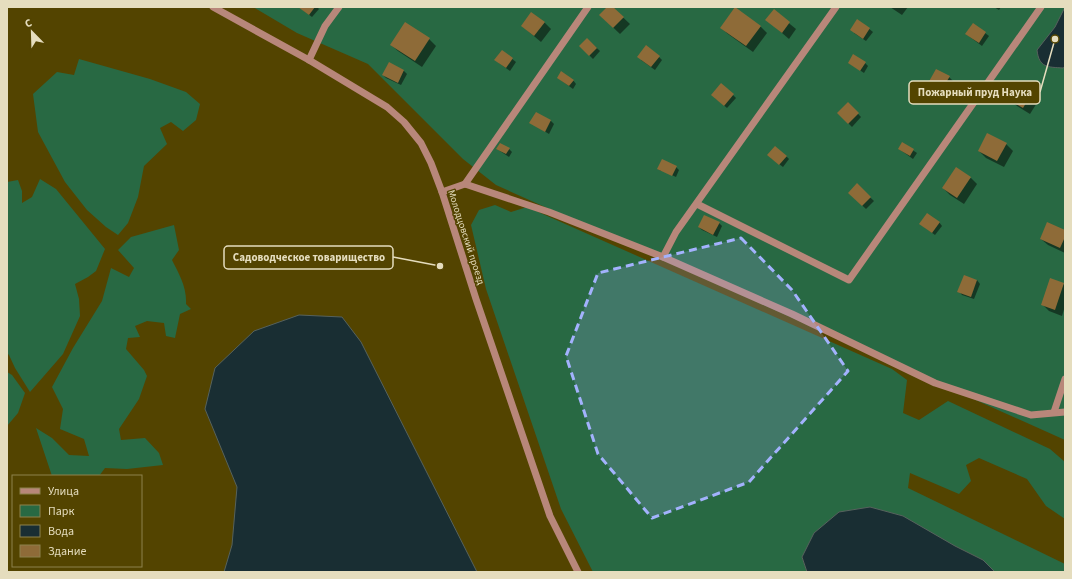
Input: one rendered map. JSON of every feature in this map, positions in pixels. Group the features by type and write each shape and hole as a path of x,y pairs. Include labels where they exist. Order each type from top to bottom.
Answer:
{"street":[{"name":"Молодцовский проезд","path":"213,7 309,60 387,107 404,122 421,143 431,163 442,192 476,299 550,516 578,572"},
{"path":"309,60 325,26 339,7"},
{"path":"442,192 465,184 588,7"},
{"path":"663,257 676,232 836,7"},
{"path":"697,204 849,280 1041,7"},
{"path":"465,184 549,212 663,257 792,314 935,382 1031,415 1065,412"},
{"path":"1054,412 1065,380"}],"highlighted area":[{"path":"741,238 792,290 848,371 749,482 652,518 598,454 566,356 598,273"}],"green space":[{"path":"253,7 1065,7 1065,440 496,185 463,159 368,64 297,33"},
{"path":"79,59 150,79 186,92 200,104 196,120 183,131 171,122 160,128 167,144 144,166 138,197 128,223 118,235 106,227 87,210 65,182 38,132 33,94 57,72 74,75"},
{"path":"40,179 56,189 105,249 96,271 75,284 79,299 80,316 63,354 30,392 7,353 7,182 18,180 22,191 22,203 32,197"},
{"path":"495,205 511,212 527,207 892,369 907,380 903,413 919,420 948,401 1050,449 1065,462 1065,519 1046,506 1027,479 979,458 966,465 971,481 959,494 910,473 908,488 1065,564 1065,572 995,572 983,560 955,546 802,557 807,572 593,572 561,509 486,289 471,225 479,210"},
{"path":"174,225 179,250 172,260 184,286 186,304 191,309 180,314 175,338 166,336 164,323 147,321 135,326 140,337 128,338 126,349 144,370 147,376 139,399 119,429 121,440 145,438 159,453 163,465 127,469 105,468 100,475 52,475 36,428 52,438 69,455 89,456 84,439 60,429 63,409 52,387 73,348 102,301 111,268 129,277 134,268 118,250 131,237"},
{"path":"7,372 12,375 25,393 18,413 7,426"}],"water":[{"path":"1065,7 1065,67 1049,67 1042,63 1038,56 1037,50 1055,27"},
{"path":"299,315 342,317 361,342 477,572 224,572 232,545 237,487 205,409 215,368 254,331"},
{"path":"870,507 903,516 955,546 983,560 995,572 807,572 802,557 814,533 839,512"}],"building":[{"path":"298,7 315,7 309,15"},
{"path":"607,7 613,7 624,17 613,28 599,15"},
{"path":"735,7 761,26 746,46 720,28"},
{"path":"774,9 790,22 782,33 765,20"},
{"path":"531,12 545,22 534,36 521,26"},
{"path":"857,19 870,28 863,39 850,30"},
{"path":"405,22 430,38 415,61 390,45"},
{"path":"973,23 986,32 979,43 965,34"},
{"path":"587,38 597,48 589,56 579,46"},
{"path":"646,45 660,56 651,67 637,57"},
{"path":"502,50 513,58 506,68 494,60"},
{"path":"853,54 866,62 860,71 848,63"},
{"path":"389,62 404,70 398,83 382,75"},
{"path":"936,69 950,76 940,93 927,85"},
{"path":"561,71 574,80 569,86 557,78"},
{"path":"1020,82 1034,90 1023,108 1009,100"},
{"path":"721,83 734,94 724,106 711,95"},
{"path":"848,102 859,113 848,124 837,113"},
{"path":"536,112 551,120 545,132 529,123"},
{"path":"987,133 1007,143 997,161 978,151"},
{"path":"902,142 914,149 910,156 898,149"},
{"path":"500,143 510,148 506,154 496,149"},
{"path":"775,146 787,156 779,165 767,155"},
{"path":"662,159 677,166 672,176 657,169"},
{"path":"956,167 971,177 957,198 942,188"},
{"path":"857,183 871,197 862,206 848,193"},
{"path":"927,213 940,222 932,233 919,224"},
{"path":"704,215 720,222 713,235 698,227"},
{"path":"1047,222 1065,230 1065,237 1060,248 1040,239"},
{"path":"964,275 977,280 971,297 957,292"},
{"path":"1050,278 1064,283 1055,310 1041,305"}],"place":[{"name":"Пожарный пруд Наука","path":"1055,39"},
{"name":"Садоводческое товарищество","path":"440,266"}]}
